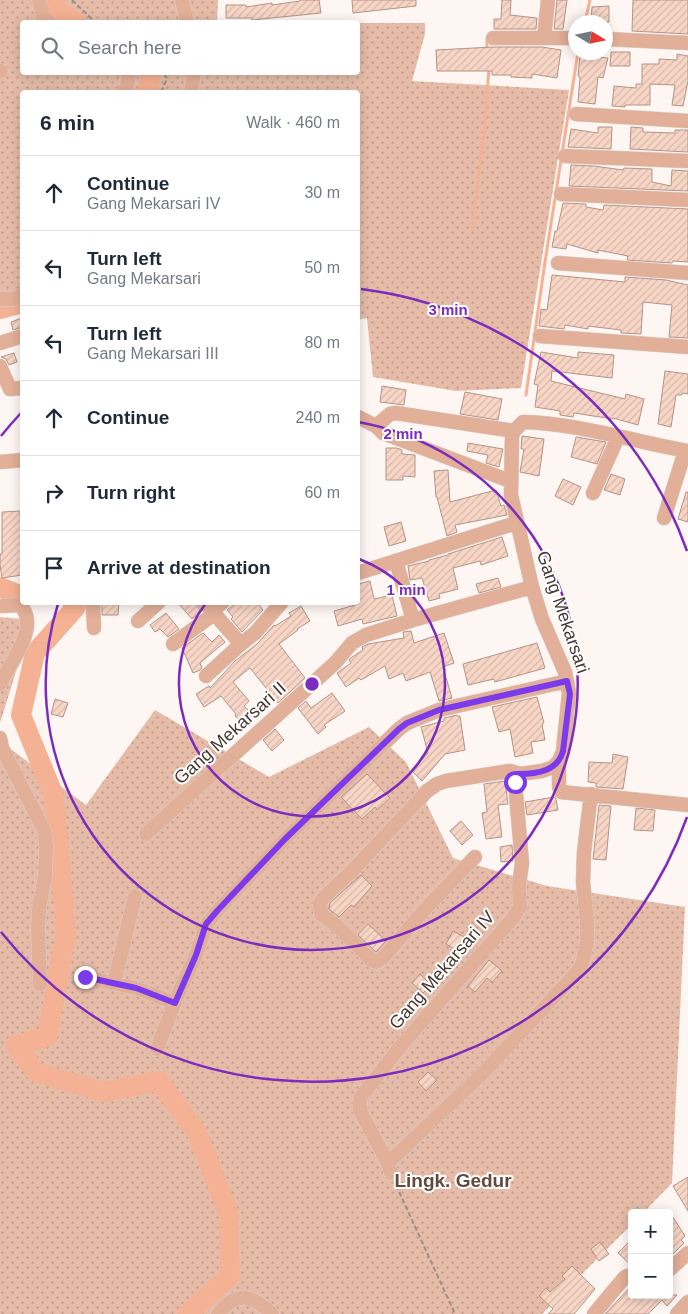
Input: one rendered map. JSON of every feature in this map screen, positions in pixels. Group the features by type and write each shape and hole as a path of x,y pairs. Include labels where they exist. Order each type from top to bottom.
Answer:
{"street":[{"path":"39,0 43,17 47,20"},
{"path":"182,0 187,20"},
{"path":"544,38 548,0"},
{"path":"493,38 568,38"},
{"path":"613,39 688,43"},
{"path":"126,90 129,75"},
{"path":"191,90 194,75"},
{"path":"576,114 688,122"},
{"path":"565,156 688,161"},
{"path":"561,194 688,200"},
{"path":"558,264 688,273"},
{"path":"0,299 14,299 20,296"},
{"path":"540,336 688,347"},
{"path":"0,343 20,337"},
{"path":"0,366 10,389 20,388"},
{"path":"376,426 390,414 396,413 514,431 523,422 528,422 584,429 686,451 664,518"},
{"path":"360,418 376,426 383,433 510,483"},
{"name":"Gang Mekarsari","path":"514,431 510,483 516,523 542,619 562,663 570,694 561,756 559,787 561,792 591,794"},
{"path":"593,493 618,437"},
{"path":"1,462 20,460"},
{"path":"360,571 516,523"},
{"path":"396,561 413,620"},
{"name":"Gang Mekarsari II","path":"146,834 335,663 352,643 366,635 413,620 532,587"},
{"path":"0,606 20,604"},
{"path":"0,684 24,639 28,623 21,605"},
{"path":"93,605 94,628"},
{"path":"138,621 156,605"},
{"path":"206,676 255,633 279,605"},
{"path":"173,644 213,608 241,644"},
{"path":"157,1049 196,955 206,924 285,839 399,729 407,723 439,710 567,681"},
{"path":"0,738 2,748 44,830 46,844 45,876 39,909 38,929 40,984"},
{"path":"475,857 426,908 383,958 376,962 370,960 339,928 321,914 323,898 353,870 427,791 437,784 510,771 518,774 546,770 553,767 561,756"},
{"name":"Gang Mekarsari IV","path":"390,1168 360,1111 360,1098 400,1047 513,918 520,907 522,862 515,783 518,774"},
{"path":"390,1168 581,968 587,942 583,882 584,852 591,794 688,805"},
{"path":"114,983 135,896"},
{"path":"85,977 136,988 175,1003"},
{"path":"673,1266 688,1253"},
{"path":"594,1314 628,1277"},
{"path":"218,1314 232,1300 242,1297 254,1299 272,1314"},
{"path":"677,1314 688,1302"}],"path":[{"path":"72,0 93,20"},
{"path":"162,90 166,81 165,75"},
{"path":"390,1168 456,1314"}],"shaded area":[{"path":"0,0 218,0 217,20 20,20 20,75 360,75 360,23 425,23 425,34 412,81 569,90 521,388 456,391 373,377 367,318 360,320 360,90 20,90 20,290 0,295"},
{"path":"0,617 32,620 0,723"},
{"path":"155,710 269,777 369,727 406,762 453,858 547,886 685,907 672,1183 647,1209 628,1209 628,1228 542,1314 0,1314 0,741 86,805"}],"building":[{"path":"300,0 319,0 321,13 252,20 252,18 226,18 226,5 246,5 246,7"},
{"path":"352,0 416,0 416,6 353,13"},
{"path":"502,0 511,0 510,15 537,18 536,29 494,29 494,19 501,19"},
{"path":"557,0 567,0 563,29 554,29"},
{"path":"633,0 688,0 688,34 632,31"},
{"path":"609,6 609,15 591,15 592,7"},
{"path":"542,47 561,50 557,78 532,74 532,78 492,75 492,71 437,71 436,50"},
{"path":"613,52 630,52 630,66 610,66 610,60 613,60"},
{"path":"677,54 688,56 688,81 683,106 672,105 675,85 650,84 650,105 612,106 614,86 636,88 636,84 642,84 642,64 659,64 659,59 677,60"},
{"path":"580,60 608,60 603,78 598,77 595,104 578,102 580,77 578,76"},
{"path":"598,127 612,127 611,149 568,147 571,129 598,133"},
{"path":"631,127 643,128 643,132 675,133 675,130 688,130 688,152 630,149"},
{"path":"571,165 623,170 624,168 652,169 652,182 671,186 672,170 688,171 688,191 569,186"},
{"path":"563,203 586,204 586,207 603,210 604,205 688,209 688,262 673,261 672,263 627,260 628,256 598,250 598,253 567,244 566,249 552,247"},
{"path":"552,275 625,282 625,277 666,280 688,285 688,338 669,337 672,305 643,302 641,334 621,333 621,330 588,326 588,329 565,325 564,329 539,326 541,309 547,310"},
{"path":"20,319 20,328 13,330 11,322"},
{"path":"541,352 578,358 578,352 614,355 612,378 552,371 551,381 625,399 626,394 644,399 638,425 613,418 574,413 573,417 560,415 560,411 535,407 538,385 534,384"},
{"path":"14,353 17,362 9,365 6,359 1,357"},
{"path":"665,371 688,374 688,394 676,395 671,427 658,424"},
{"path":"382,386 406,390 404,405 380,402"},
{"path":"465,392 502,399 498,420 460,414"},
{"path":"522,436 544,439 539,476 520,472 524,449 521,449"},
{"path":"576,437 606,442 597,464 571,457"},
{"path":"468,443 503,449 499,467 486,463 488,455 467,451"},
{"path":"386,448 397,448 402,450 402,454 415,455 415,477 403,476 403,480 386,480"},
{"path":"448,470 450,502 496,490 501,506 504,505 507,515 455,525 457,532 447,536 436,497 434,471"},
{"path":"611,474 625,479 620,495 604,490"},
{"path":"563,479 581,487 573,505 555,496"},
{"path":"686,492 688,492 688,522 678,519"},
{"path":"20,511 20,575 2,578 0,554 2,554 2,512"},
{"path":"401,522 406,541 389,546 384,527"},
{"path":"502,537 508,556 481,565 480,561 453,568 458,589 439,594 440,598 429,601 422,578 410,580 408,566"},
{"path":"498,578 501,587 479,593 476,584"},
{"path":"370,581 374,599 392,595 397,616 363,624 362,619 338,626 334,611 360,605 360,584"},
{"path":"102,605 119,605 118,615 102,615"},
{"path":"180,605 197,605 201,612 192,619"},
{"path":"233,605 259,605 263,610 242,632 231,619 233,617 227,610"},
{"path":"301,606 310,621 279,644 305,678 278,703 250,668 246,671 233,682 249,701 244,706 255,717 246,726 235,716 236,714 221,696 204,707 196,694 209,686 210,688 235,661 257,644 274,625 291,616 289,613"},
{"path":"166,613 179,629 168,637 160,629 155,632 150,625"},
{"path":"411,631 414,643 444,633 454,663 443,667 452,698 439,701 430,672 406,681 403,673 389,679 385,666 361,680 359,678 346,687 337,673 351,663 349,660 363,650 362,647 368,644 404,638 403,632"},
{"path":"203,633 212,642 219,635 225,642 200,663 202,668 200,670 193,673 182,648"},
{"path":"537,643 545,668 495,682 494,679 468,685 463,664"},
{"path":"332,693 345,711 324,725 326,727 318,734 298,708 306,701 311,708"},
{"path":"537,697 544,723 542,724 545,740 531,742 533,753 515,757 510,729 499,732 492,707"},
{"path":"55,699 68,703 63,717 51,714"},
{"path":"460,716 465,750 445,754 422,781 412,771 428,753 421,727 444,721 444,718"},
{"path":"275,729 284,740 272,751 263,740"},
{"path":"613,754 628,757 623,789 596,787 596,783 588,782 589,762 612,763"},
{"path":"367,774 390,798 377,810 375,807 362,819 341,797"},
{"path":"505,781 508,804 498,805 502,837 486,839 482,813 487,812 484,784"},
{"path":"554,797 558,810 527,815 525,802"},
{"path":"599,805 611,806 606,860 593,859"},
{"path":"636,808 655,810 653,831 634,830"},
{"path":"461,821 473,835 462,845 450,831"},
{"path":"512,845 513,861 501,862 500,847"},
{"path":"361,875 372,886 354,907 351,905 339,917 329,909 330,903"},
{"path":"368,924 386,941 376,952 358,935"},
{"path":"453,931 466,938 458,951 446,944"},
{"path":"489,960 502,971 492,982 487,978 475,992 468,986"},
{"path":"420,974 431,985 423,993 412,983"},
{"path":"428,1072 437,1080 426,1091 418,1082"},
{"path":"688,1177 688,1211 673,1186"},
{"path":"673,1217 685,1236 681,1240 684,1243 673,1254"},
{"path":"600,1242 609,1254 599,1261 591,1249"},
{"path":"628,1243 628,1262 618,1253"},
{"path":"572,1266 595,1289 574,1314 548,1314 553,1309 539,1296 546,1288 550,1292 565,1279 562,1276"},
{"path":"628,1289 628,1299 673,1299 673,1295 677,1295 667,1306 662,1300 648,1314 605,1314"}],"waterway":[{"path":"55,0 56,10 74,20"},
{"path":"587,15 590,0"},
{"path":"487,38 487,50"},
{"path":"526,395 577,60"},
{"path":"472,229 485,124 489,68"},
{"path":"148,90 151,75"},
{"path":"0,309 20,304"},
{"path":"0,587 20,595"},
{"path":"74,605 76,607 35,653 21,715 54,796 66,933 47,1037 16,1045 36,1072 104,1092 159,1081 197,1133 228,1212 230,1276 187,1314"}],"district":[{"name":"Lingk. Gedur","path":"453,1180"}],"route":[{"path":"85,977 136,988 175,1003 196,955 206,924 285,839 399,729 407,723 439,710 567,681 570,694 561,758 553,767 546,770 518,774 515,782"}]}
